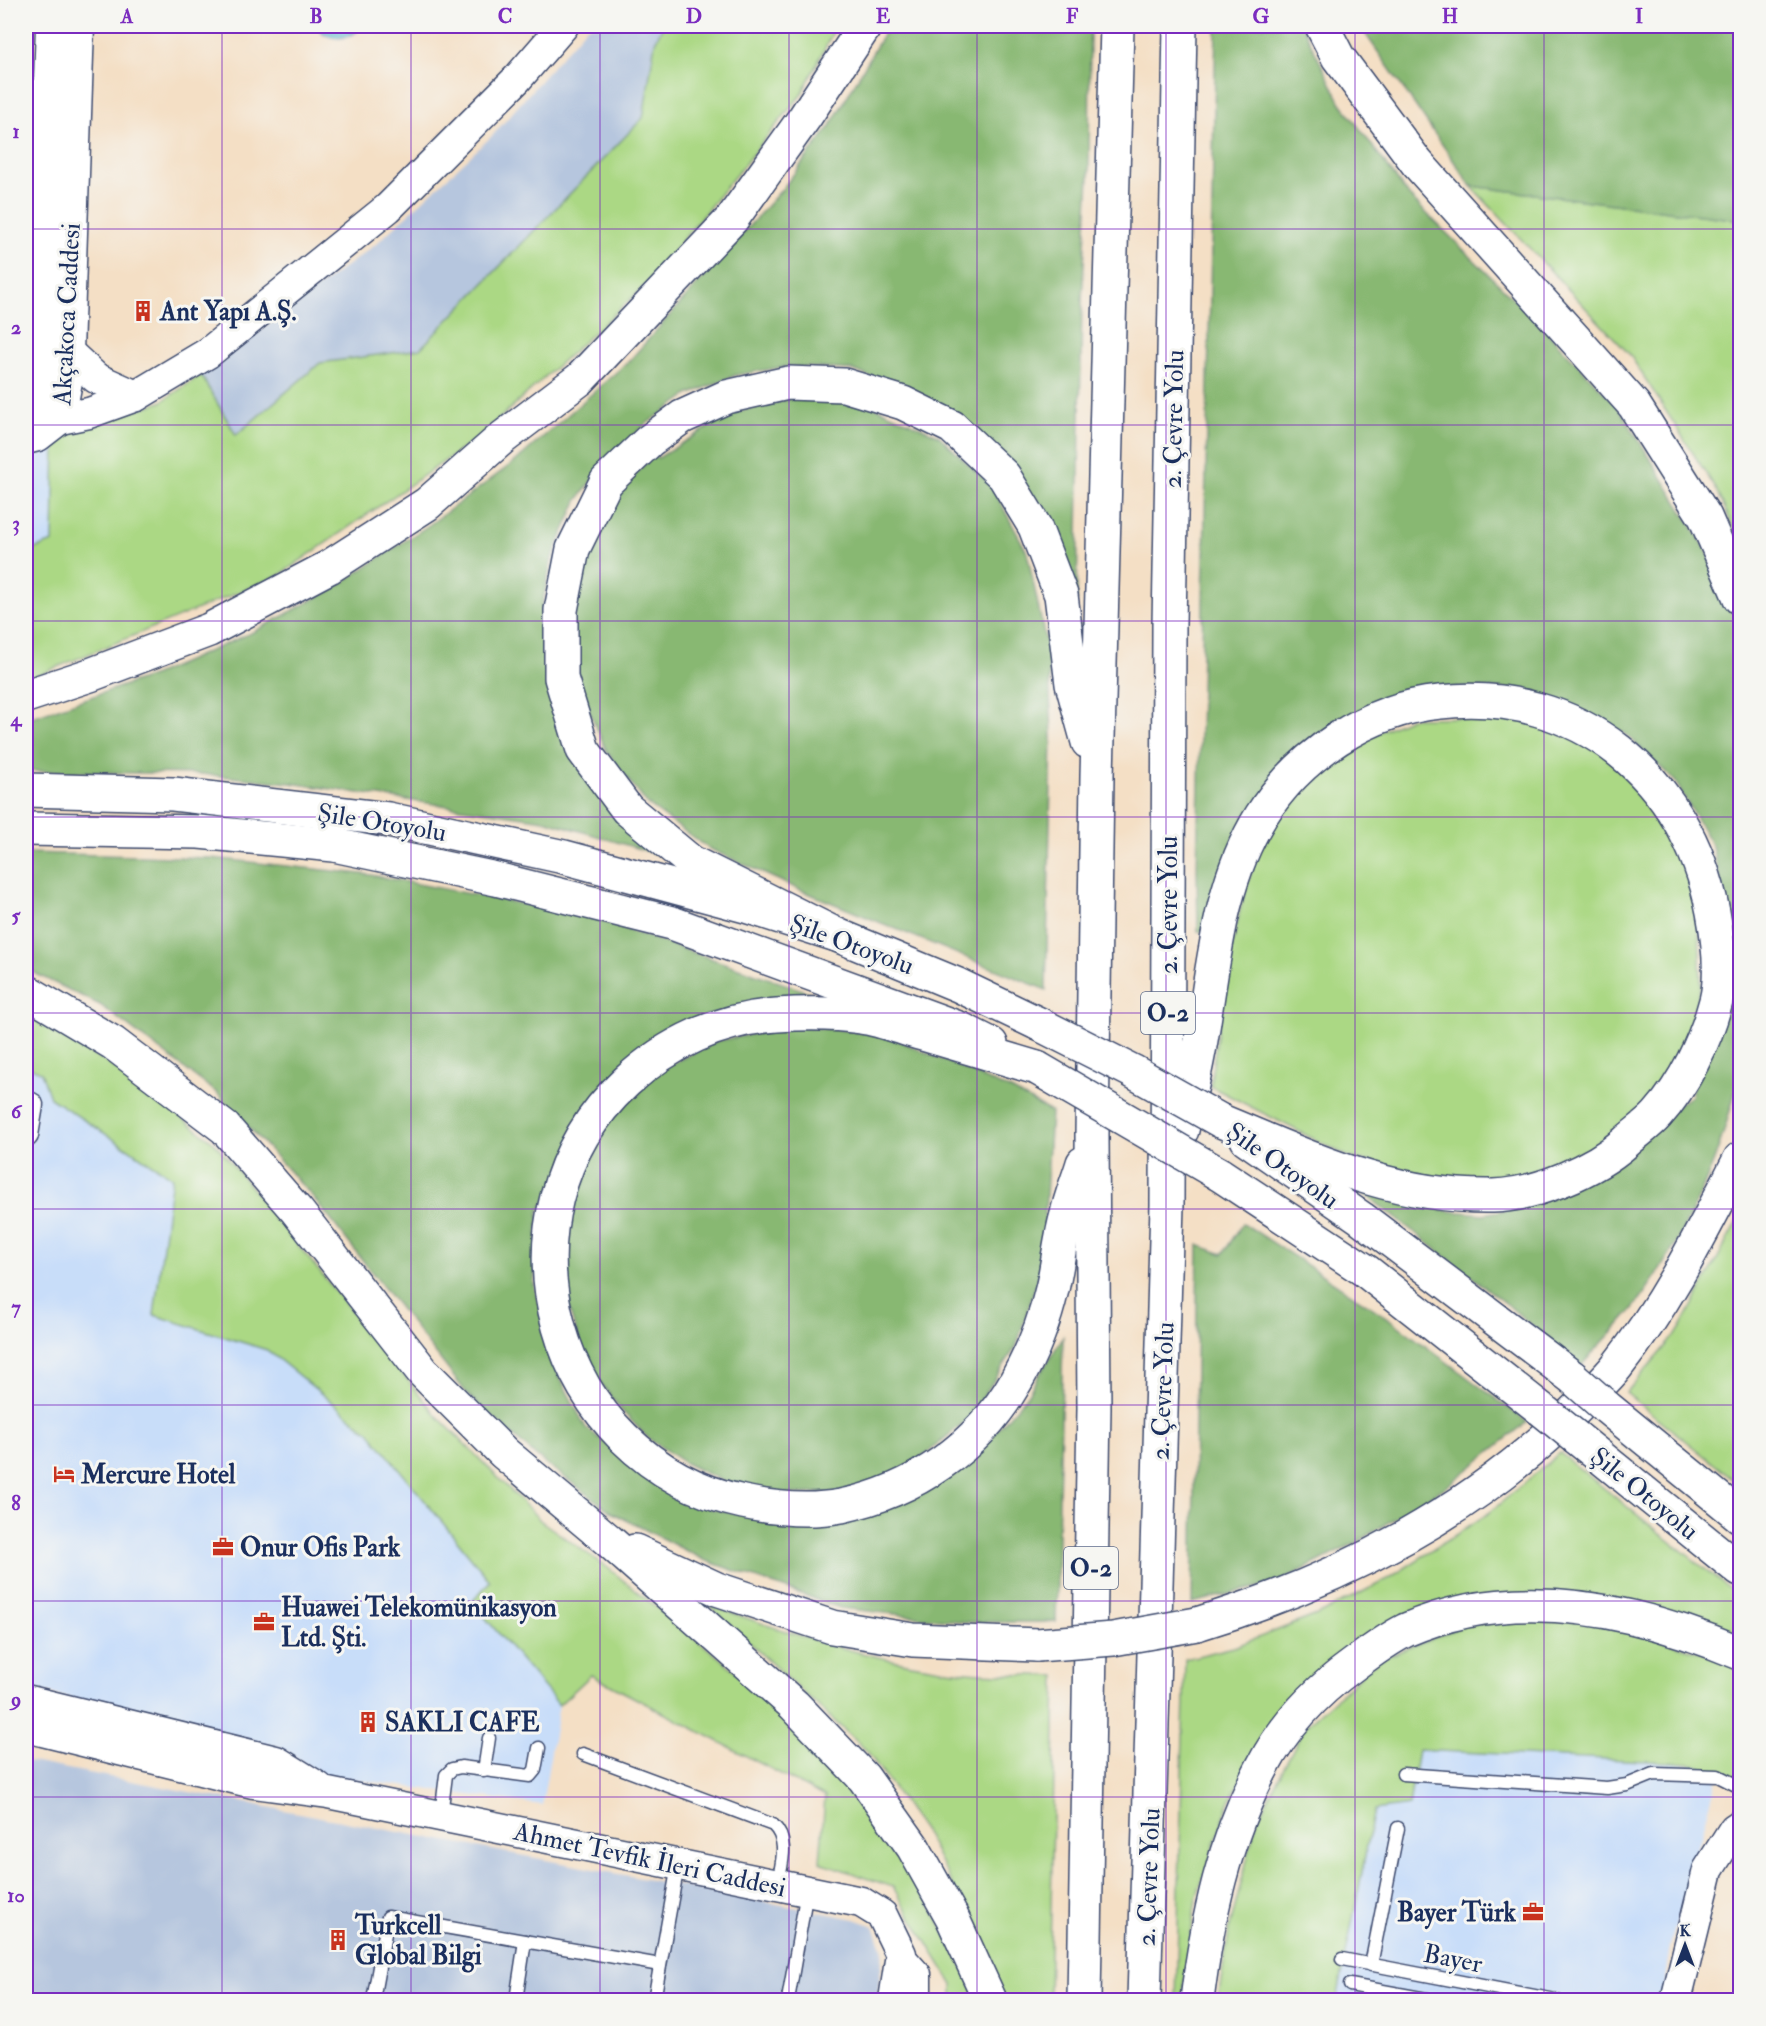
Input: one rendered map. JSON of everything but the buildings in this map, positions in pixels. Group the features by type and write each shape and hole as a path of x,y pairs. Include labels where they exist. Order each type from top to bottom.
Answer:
{"highway":[{"path":"26,696 90,675 209,630 329,567 428,504 501,439 580,379 732,219 805,117 865,26"},
{"name":"O-2","path":"1084,2001 1094,1408 1092,1135 1097,776 1117,26"},
{"name":"2. Çevre Yolu","path":"1144,2001 1167,1205 1169,637 1180,26"},
{"path":"1322,26 1338,57 1417,163 1634,405 1705,517 1740,598"},
{"path":"837,935 691,862 627,809 583,750 561,678 561,610 573,549 606,482 630,457 682,417 726,397 788,383 844,386 893,400 952,427 1004,476 1035,527 1061,595 1072,684 1097,776"},
{"path":"1167,1205 1202,1034 1216,936 1234,875 1267,808 1300,769 1328,745 1373,720 1419,704 1461,699 1503,702 1545,709 1594,733 1641,770 1675,811 1706,878 1717,935 1717,996 1706,1034 1683,1077 1656,1116 1604,1161 1547,1185 1497,1197 1439,1194 1366,1180 1221,1121"},
{"name":"Şile Otoyolu","path":"26,790 173,794 388,819 564,857 746,906 837,935 958,985 1132,1071 1221,1121 1360,1218 1572,1377 1740,1516"},
{"name":"Şile Otoyolu","path":"26,829 199,832 334,845 496,879 672,923 961,1029 1037,1068 1219,1174 1366,1271 1740,1570"},
{"path":"26,991 113,1043 225,1128 297,1211 423,1372 504,1453 608,1540 794,1705 864,1778 913,1847 952,1917 990,2001"},
{"path":"1037,1068 863,1017 808,1014 751,1018 723,1024 690,1037 643,1066 598,1113 579,1142 567,1166 549,1234 548,1259 555,1317 576,1372 589,1397 608,1421 661,1468 694,1488 751,1504 786,1510 820,1510 885,1494 917,1480 944,1462 972,1438 996,1412 1016,1382 1030,1353 1052,1290 1066,1215 1092,1135"},
{"path":"608,1540 651,1557 717,1590 832,1628 913,1640 1037,1645 1113,1639 1197,1624 1268,1602 1350,1566 1423,1526 1498,1478 1545,1441 1617,1367 1672,1287 1740,1159"},
{"path":"1197,2001 1209,1920 1224,1863 1237,1821 1263,1765 1291,1724 1328,1683 1405,1631 1487,1606 1534,1604 1588,1607 1688,1631 1740,1653"}],"street":[{"name":"Akçakoca Caddesi","path":"51,26 38,384 60,419"},
{"name":"Akçakoca Caddesi","path":"60,419 67,381 66,351 79,26"},
{"path":"26,439 38,436 60,419 89,413 136,396 208,352 388,208 517,80 563,26"},
{"path":"66,351 96,378 136,396"},
{"path":"26,414 38,413 60,419"},
{"path":"26,1103 31,1105 26,1135"},
{"name":"Ahmet Tevfik İleri Caddesi","path":"26,1700 276,1761 328,1793"},
{"name":"Ahmet Tevfik İleri Caddesi","path":"26,1727 252,1783 328,1793 861,1902 882,1915 901,1954 902,2000"},
{"path":"1676,2001 1708,1870 1734,1829 1740,1825"}],"lane":[{"path":"484,1771 489,1738"},
{"path":"441,1816 448,1771 456,1767 530,1776 535,1770 538,1748"},
{"path":"583,1754 772,1825 784,1843 778,1885"},
{"path":"1403,1774 1607,1788 1627,1785 1647,1776 1662,1774 1718,1776 1740,1787"},
{"path":"1371,1965 1398,1828"},
{"path":"654,2001 678,1865"},
{"path":"788,2001 807,1891"},
{"path":"373,2001 388,1917 660,1965"},
{"path":"516,2001 525,1941"},
{"name":"Bayer","path":"1342,1959 1556,2001"},
{"path":"1350,1985 1432,2001"}],"shaded area":[{"path":"588,26 663,26 655,42 643,118 420,350 320,363 236,435 201,375 375,245 493,135"},
{"path":"55,435 53,543 26,552 26,437"},
{"path":"26,1066 41,1071 50,1098 172,1176 154,1315 267,1350 369,1432 490,1582 472,1602 559,1705 542,1805 322,1775 280,1747 26,1688"},
{"path":"1418,1750 1663,1761 1720,1770 1670,1946 1662,2000 1337,2000 1374,1809 1409,1805"},
{"path":"26,1761 855,1919 874,1926 883,1951 877,2000 26,2000"}],"green space":[{"path":"663,26 836,26 801,95 646,285 478,438 278,576 26,680 26,552 53,542 55,435 161,402 201,375 236,435 320,363 420,349 643,118 655,42"},
{"path":"888,26 1090,26 1089,177 1082,299 1077,600 925,398 853,370 789,366 736,375 688,395 646,424 608,459 577,501 552,558 542,604 544,662 555,705 656,854 544,820 290,783 201,774 26,771 26,719 155,675 253,632 331,590 429,525 517,460 630,360 783,188 829,128"},
{"path":"1216,26 1302,26 1341,103 1409,196 1539,324 1619,408 1706,549 1731,605 1740,652 1740,1072 1714,1161 1675,1245 1634,1307 1580,1367 1508,1305 1361,1191 1448,1211 1484,1214 1528,1206 1691,1096 1727,909 1712,846 1675,781 1626,734 1576,708 1524,690 1458,687 1338,722 1204,932 1198,931 1197,870"},
{"path":"1360,26 1740,26 1740,220 1471,186"},
{"path":"1471,186 1740,220 1740,545 1718,492 1630,355"},
{"path":"799,397 873,406 938,435 992,487 1027,552 1048,653 1052,736 1046,990 798,889 708,848 647,804 607,752 580,689 573,639 575,580 613,501 653,454 658,458 732,413"},
{"path":"1526,717 1596,746 1648,794 1683,847 1698,899 1701,985 1685,1041 1651,1101 1597,1146 1520,1176 1443,1179 1349,1157 1210,1086 1226,975 1240,910 1257,852 1284,805 1317,772 1359,741 1411,718"},
{"path":"26,853 211,858 371,875 590,917 817,995 712,1014 637,1052 539,1211 534,1284 559,1376 586,1428 649,1476 712,1509 799,1523 988,1441 1025,1398 1063,1337 1056,1622 966,1622 841,1608 704,1560 613,1513 536,1456 468,1395 313,1197 217,1093 100,1005 26,969"},
{"path":"26,1014 117,1069 215,1143 437,1416 541,1521 608,1568 774,1702 851,1780 917,1878 979,2000 953,2000 953,1985 893,1887 820,1862 825,1797 591,1675 559,1705 472,1602 490,1581 369,1432 267,1350 154,1315 172,1177 50,1098 41,1072 26,1066"},
{"path":"796,1026 884,1034 1011,1090 1051,1112 1042,1265 1016,1347 969,1418 909,1468 845,1493 783,1494 729,1484 685,1463 649,1439 623,1412 586,1364 565,1296 561,1238 579,1170 607,1118 651,1074 717,1041"},
{"path":"1740,1216 1740,1485 1626,1393 1680,1329"},
{"path":"1243,1223 1388,1318 1527,1422 1446,1487 1353,1544 1279,1582 1192,1603 1198,1245 1223,1254"},
{"path":"1560,1453 1740,1597 1740,1644 1616,1600 1347,1649 1286,1704 1256,1748 1229,1803 1196,1899 1182,2000 1176,2000 1185,1659 1234,1647 1317,1615 1388,1579 1489,1513"},
{"path":"707,1604 822,1642 881,1658 969,1672 1056,1676 1049,2000 1004,2000 965,1909 927,1836 867,1751"},
{"path":"1486,1617 1588,1618 1740,1664 1740,1778 1688,1763 1418,1750 1409,1805 1374,1810 1337,2000 1218,2000 1229,1931 1257,1820 1304,1728 1378,1660"}],"water":[{"path":"316,26 362,26 351,35 339,38 327,35"}],"place":[{"name":"Ant Yapı A.Ş.","path":"143,311"},
{"name":"Mercure Hotel","path":"64,1474"},
{"name":"Onur Ofis Park","path":"223,1547"},
{"name":"Huawei Telekomünikasyon Ltd. Şti.","path":"264,1622"},
{"name":"SAKLI CAFE","path":"368,1722"},
{"name":"Bayer Türk","path":"1533,1912"},
{"name":"Turkcell Global Bilgi","path":"338,1940"}]}
